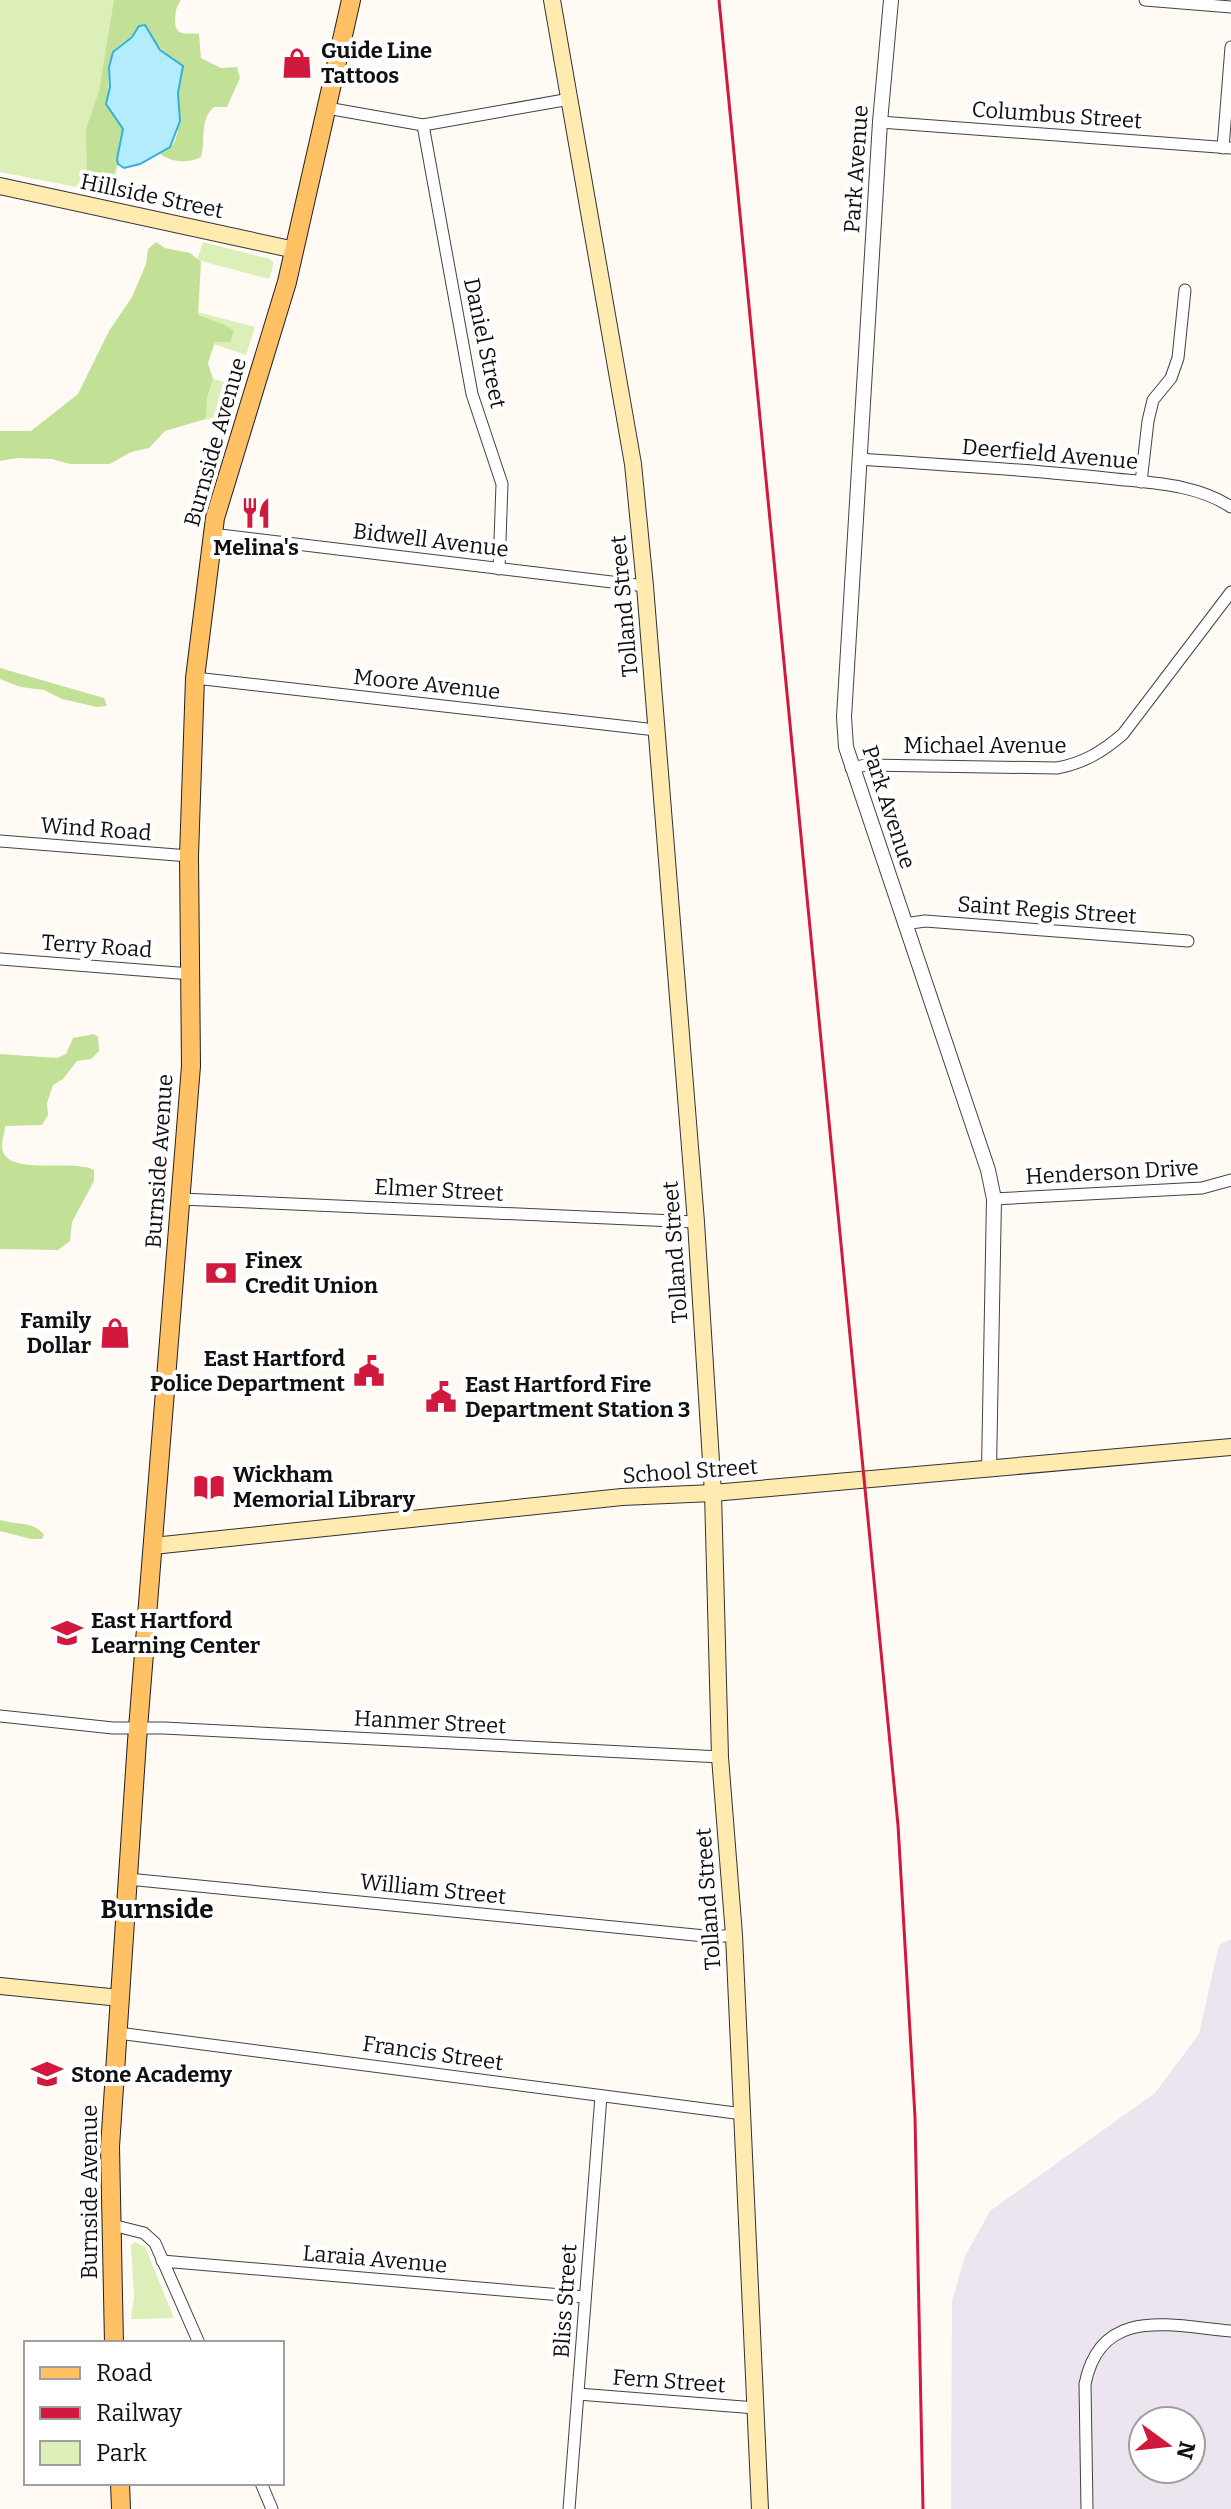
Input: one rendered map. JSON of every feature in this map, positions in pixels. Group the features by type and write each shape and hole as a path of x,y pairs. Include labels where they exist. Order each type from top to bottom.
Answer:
{"main road":[{"name":"Burnside Avenue","path":"114,2341 110,2147 138,1728 191,1066 189,856 195,678 212,534 295,250 351,0"},
{"name":"Tolland Street","path":"552,0 633,464 645,586 696,1222 713,1493 720,1757 734,1935 760,2509"},
{"name":"Hillside Street","path":"0,186 295,250"},
{"name":"School Street","path":"153,1546 622,1497 713,1493 1231,1447"},
{"path":"0,1986 120,1998"},
{"path":"120,2485 121,2509"}],"street":[{"name":"Park Avenue","path":"891,0 880,122 844,717 846,747 988,1170 994,1199 989,1469"},
{"path":"1145,0 1231,7"},
{"path":"1227,148 1231,47"},
{"path":"327,108 423,125 570,99"},
{"name":"Columbus Street","path":"880,122 1227,148"},
{"name":"Daniel Street","path":"423,125 472,394 502,484 499,569"},
{"path":"1141,482 1153,400 1171,378 1178,358 1185,290"},
{"name":"Deerfield Avenue","path":"860,459 1047,471 1141,482 1200,491 1231,507"},
{"name":"Bidwell Avenue","path":"212,534 645,586"},
{"name":"Michael Avenue","path":"851,768 866,765 1057,768 1080,764 1103,752 1123,734 1231,592"},
{"name":"Moore Avenue","path":"195,678 656,730"},
{"name":"Wind Road","path":"0,841 189,856"},
{"name":"Saint Regis Street","path":"904,924 925,921 1188,941"},
{"name":"Terry Road","path":"0,959 191,974"},
{"name":"Henderson Drive","path":"994,1199 1202,1188 1231,1180"},
{"name":"Elmer Street","path":"181,1199 696,1222"},
{"name":"Hanmer Street","path":"0,1716 113,1728 720,1757"},
{"name":"William Street","path":"128,1879 700,1936 734,1935"},
{"name":"Francis Street","path":"118,2033 743,2114"},
{"name":"Bliss Street","path":"569,2509 601,2096"},
{"path":"112,2225 144,2233 155,2243 198,2341"},
{"name":"Laraia Avenue","path":"162,2261 585,2297"},
{"path":"1087,2509 1085,2384 1089,2366 1099,2348 1127,2327 1156,2325 1231,2331"},
{"name":"Fern Street","path":"578,2394 756,2408"},
{"path":"262,2485 272,2509"}],"shaded area":[{"path":"1231,1939 1231,2509 951,2509 952,2301 965,2256 990,2211 1155,2093 1199,2034 1219,1945"}],"green space":[{"path":"0,0 137,0 177,51 133,93 112,194 0,172"},
{"path":"114,0 181,0 175,19 179,32 199,34 201,58 221,68 237,67 240,78 227,107 214,107 206,118 201,157 185,161 164,157 160,154 173,145 177,135 180,112 178,86 168,56 150,31 139,26 116,48 111,60 109,105 124,133 108,187 97,185 87,176 86,129 99,91"},
{"path":"156,242 165,248 190,253 201,262 198,315 234,331 230,342 215,342 208,363 213,379 207,397 206,419 165,431 149,448 131,452 110,464 70,464 52,459 17,458 0,461 0,431 31,431 78,394 109,331 132,297 146,264 148,249"},
{"path":"203,242 270,259 274,263 269,279 197,260"},
{"path":"182,308 255,327 246,355 175,331"},
{"path":"127,351 236,386 225,424 116,396"},
{"path":"0,668 104,698 107,706 97,707 62,699 44,690 20,687 0,679"},
{"path":"94,1034 98,1037 99,1051 91,1059 77,1061 63,1079 53,1085 47,1103 48,1115 42,1125 5,1126 2,1142 3,1152 18,1163 94,1170 94,1181 72,1222 70,1241 58,1250 0,1249 0,1054 57,1058 66,1054 73,1038"},
{"path":"0,1520 30,1525 44,1535 42,1539 31,1539 0,1531"},
{"path":"135,2242 145,2247 174,2318 131,2319 134,2297 131,2245"}],"water":[{"path":"145,25 160,50 183,66 178,93 180,121 170,147 140,164 124,168 117,159 123,129 106,104 110,87 109,67 113,52 132,37 139,26"}],"railway":[{"path":"719,0 898,1825 915,2117 923,2509"}],"place":[{"name":"Guide Line Tattoos","path":"297,63"},
{"name":"Melina's","path":"256,513"},
{"name":"Finex Credit Union","path":"221,1273"},
{"name":"Family Dollar","path":"115,1333"},
{"name":"East Hartford Police Department","path":"369,1371"},
{"name":"East Hartford Fire Department Station 3","path":"441,1397"},
{"name":"Wickham Memorial Library","path":"209,1487"},
{"name":"East Hartford Learning Center","path":"67,1633"},
{"name":"Stone Academy","path":"47,2074"}],"district":[{"name":"Burnside","path":"157,1909"}]}
